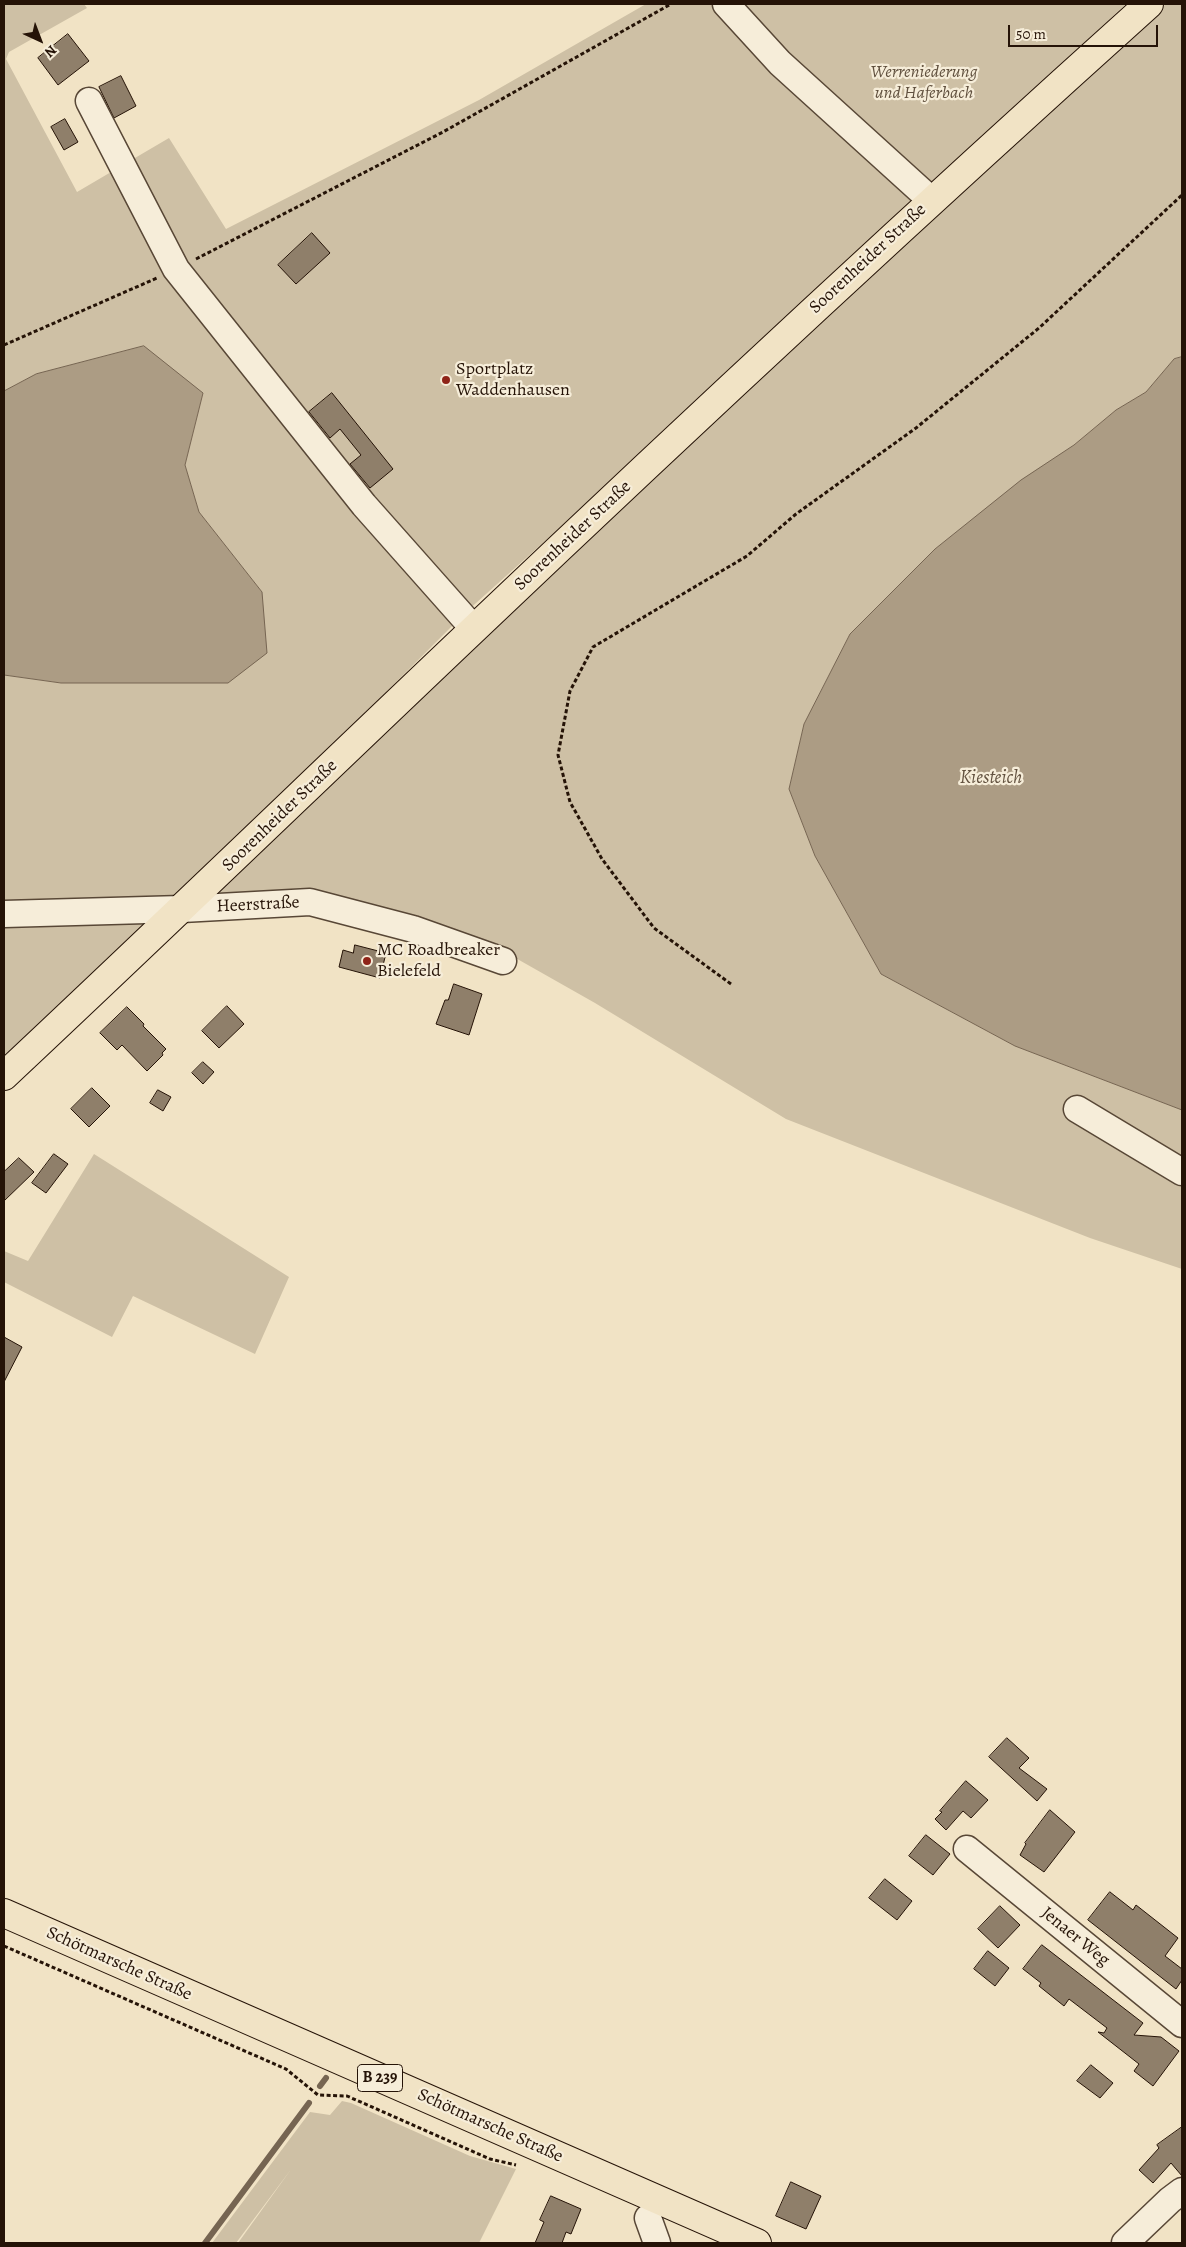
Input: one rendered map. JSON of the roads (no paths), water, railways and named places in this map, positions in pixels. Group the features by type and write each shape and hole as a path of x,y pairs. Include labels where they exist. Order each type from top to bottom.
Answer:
{"main road":[{"name":"Soorenheider Straße","path":"4,1076 182,910 474,629 931,200 1148,4"},
{"name":"Schötmarsche Straße","path":"4,1913 757,2243"}],"street":[{"path":"726,4 780,63 931,200"},
{"path":"89,102 176,269 364,505 474,629"},
{"name":"Heerstraße","path":"4,914 182,910 310,902 413,929 503,961"},
{"path":"1077,1109 1182,1172"},
{"name":"Jenaer Weg","path":"967,1849 1182,2024"},
{"path":"1124,2243 1182,2191"},
{"path":"648,2218 657,2243"}],"water":[{"path":"144,346 203,393 185,465 199,512 262,592 267,653 228,683 61,683 4,675 4,391 36,374"},
{"name":"Kiesteich","path":"1182,357 1182,1110 1015,1046 881,974 815,856 789,789 804,724 850,634 935,549 1021,480 1074,445 1116,410 1146,392 1174,359"}],"waterway":[{"path":"320,2086 326,2078"},
{"path":"205,2243 309,2103"}],"place":[{"name":"Sportplatz Waddenhausen","path":"446,380"},
{"name":"MC Roadbreaker Bielefeld","path":"367,961"}],"park label":[{"name":"Werreniederung und Haferbach","path":"924,83"}]}
